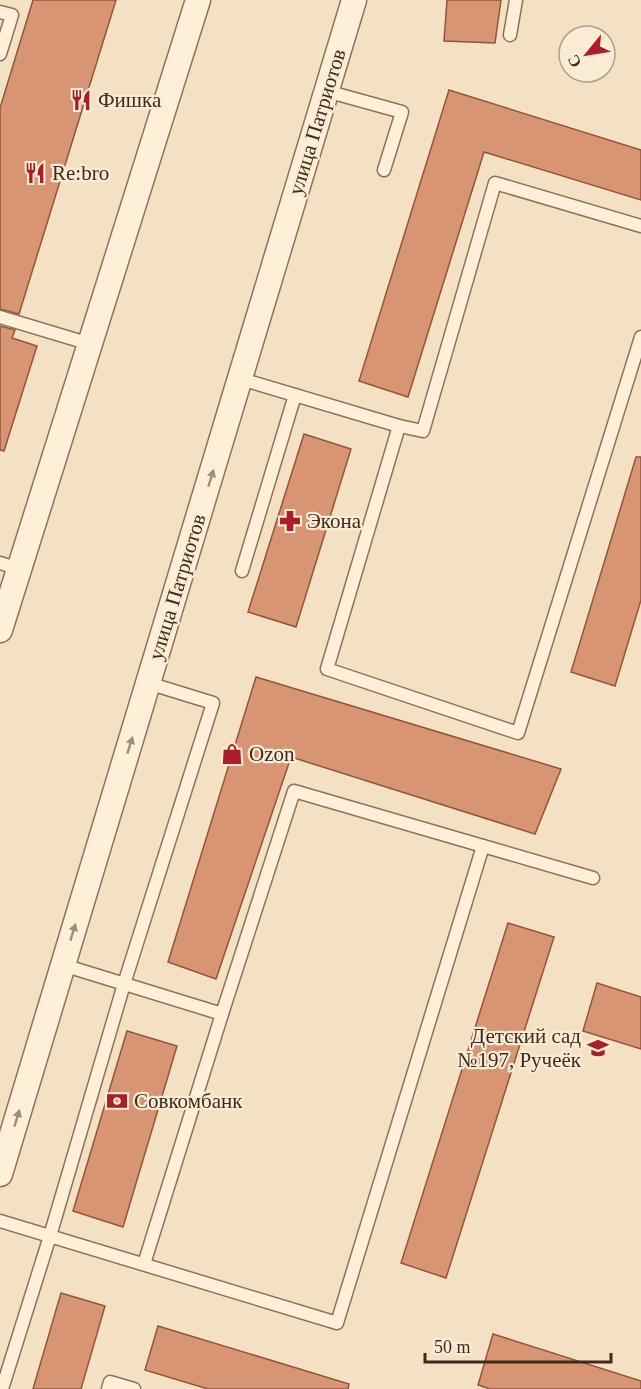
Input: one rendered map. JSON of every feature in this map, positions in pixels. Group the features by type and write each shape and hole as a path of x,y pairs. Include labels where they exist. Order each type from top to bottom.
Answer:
{"street":[{"path":"0,630 10,566 90,344 198,0"},
{"name":"улица Патриотов","path":"0,1174 354,0"}],"lane":[{"path":"510,35 516,0"},
{"path":"0,12 12,15 0,54"},
{"path":"326,91 402,112 384,170"},
{"path":"241,379 423,431 495,183 641,226"},
{"path":"0,317 90,344"},
{"path":"399,426 327,669 518,733 641,337"},
{"path":"242,571 295,395"},
{"path":"2,1389 50,1236 124,984 213,703 148,683"},
{"path":"144,1264 294,791 593,878"},
{"path":"0,1221 337,1323 483,846"},
{"path":"63,965 222,1014"},
{"path":"108,1389 110,1382 134,1389"}],"building":[{"path":"33,0 116,0 19,314 0,309 0,108"},
{"path":"447,0 501,0 495,43 444,41"},
{"path":"449,90 641,150 641,200 484,152 408,397 359,381"},
{"path":"0,326 15,330 12,338 37,346 4,451 0,450"},
{"path":"304,434 351,449 296,627 248,612"},
{"path":"636,457 641,457 641,600 615,686 571,672"},
{"path":"256,677 561,769 535,834 291,757 216,979 168,962"},
{"path":"508,923 554,937 446,1278 401,1263"},
{"path":"597,983 641,997 641,1049 583,1031"},
{"path":"127,1031 177,1046 123,1227 73,1211"},
{"path":"61,1293 105,1306 81,1389 33,1389"},
{"path":"158,1326 349,1384 348,1389 208,1389 145,1370"},
{"path":"493,1334 641,1381 641,1389 490,1389 478,1385"}],"place":[{"name":"Фишка","path":"81,100"},
{"name":"Re:bro","path":"35,173"},
{"name":"Экона","path":"290,521"},
{"name":"Ozon","path":"232,754"},
{"name":"Детский сад №197, Ручеёк","path":"598,1048"},
{"name":"Совкомбанк","path":"117,1101"}]}
